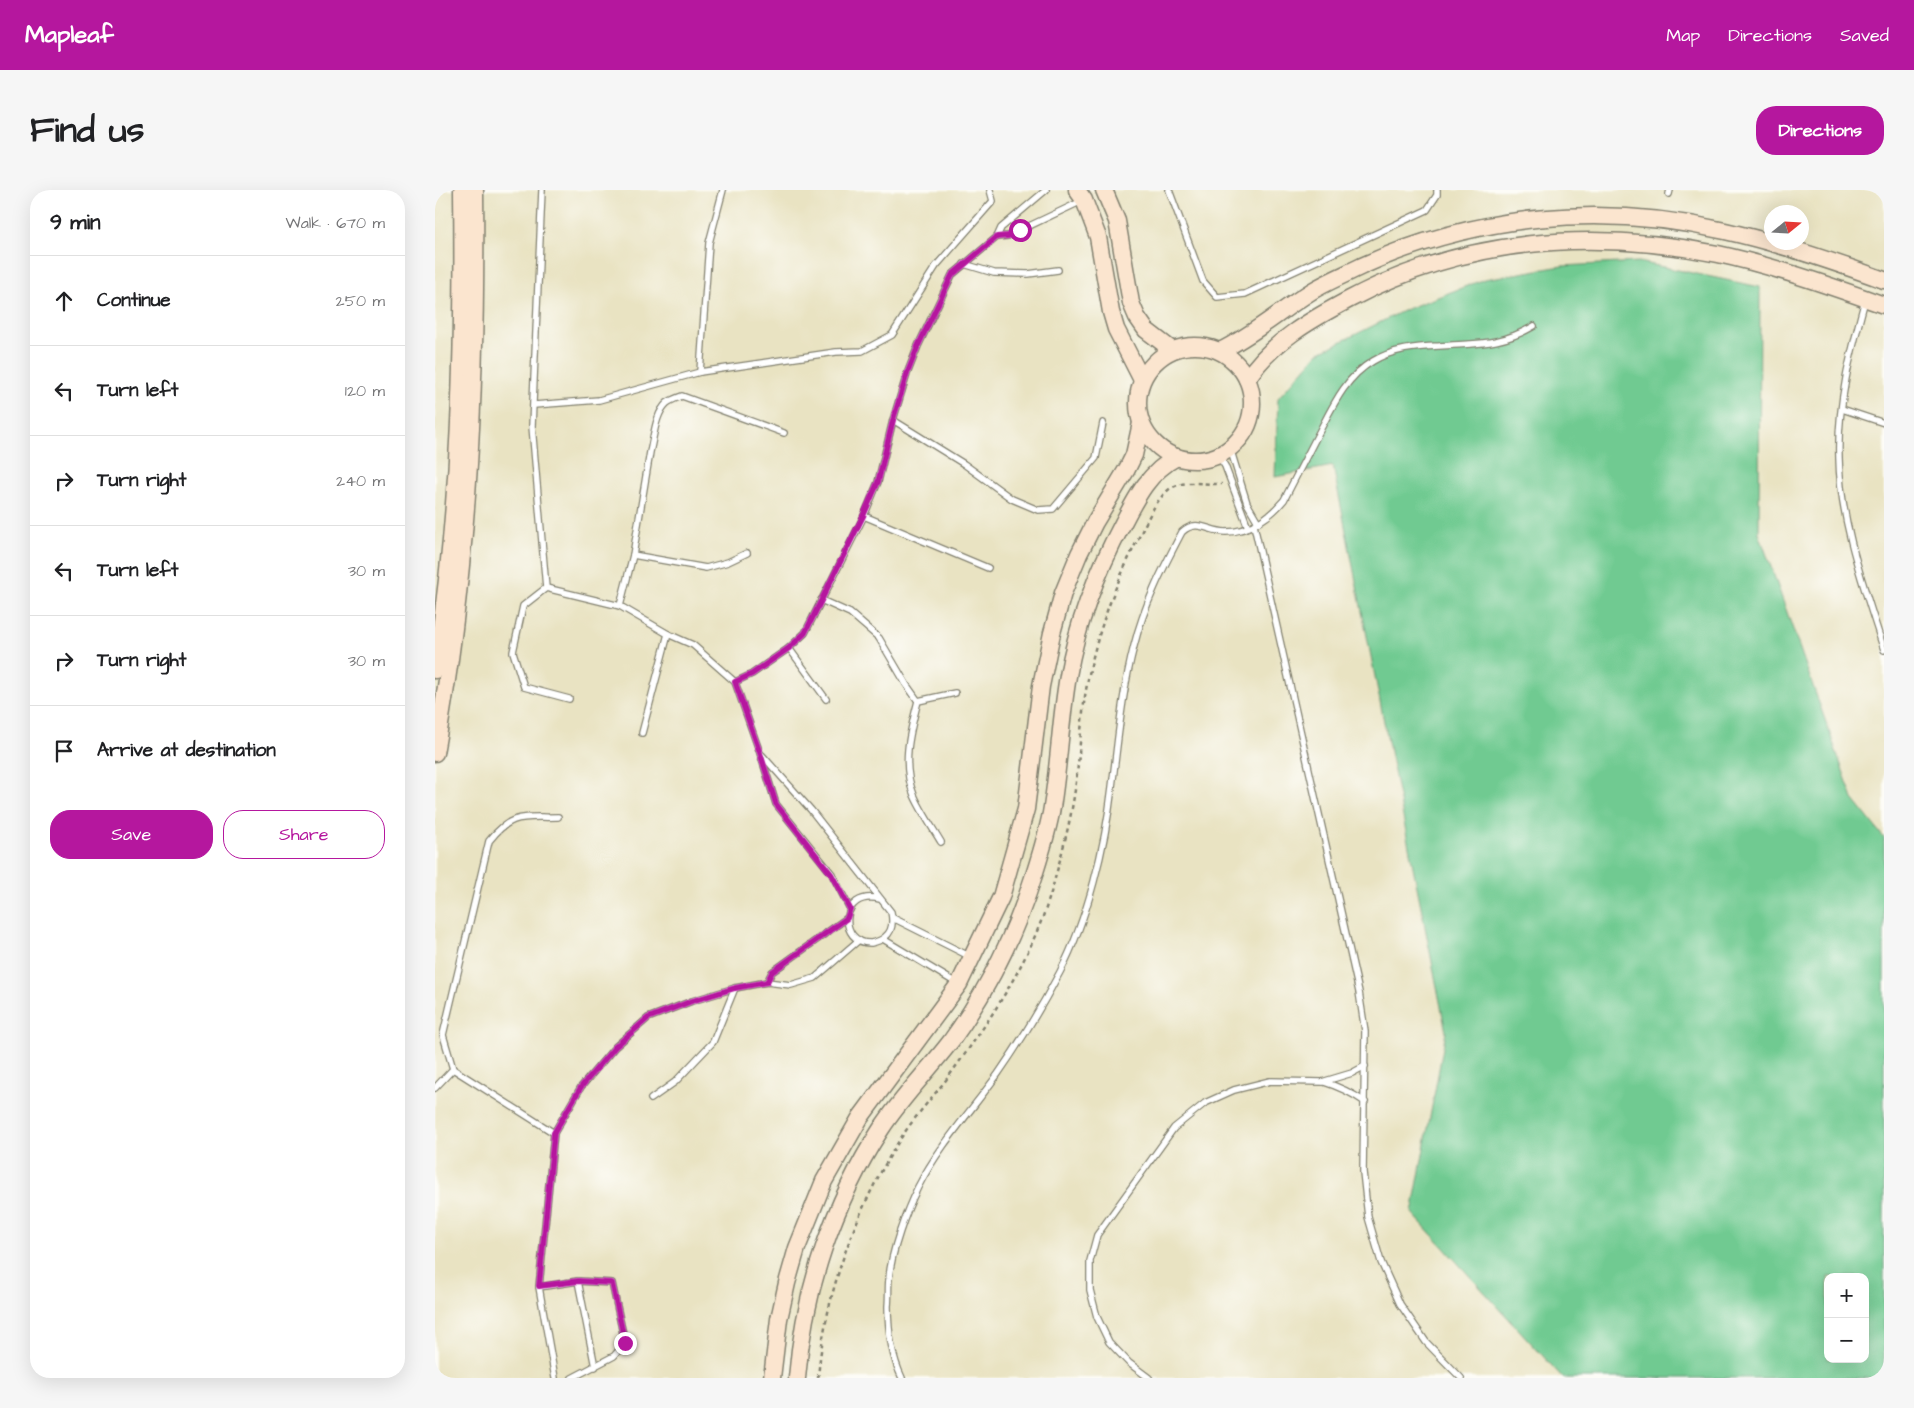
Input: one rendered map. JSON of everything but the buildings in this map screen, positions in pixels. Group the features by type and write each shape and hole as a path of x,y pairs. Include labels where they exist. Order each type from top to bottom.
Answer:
{"street":[{"path":"435,670 447,578 459,426 462,350 462,190"},
{"path":"435,753 451,656 467,503 473,417 476,273 475,190"},
{"path":"476,273 484,190"},
{"path":"1104,190 1117,221 1131,303 1137,317 1146,330 1172,350"},
{"path":"1081,195 1098,238 1111,312 1116,329 1142,380"},
{"path":"1220,351 1253,332 1313,291 1363,266 1414,245 1468,229 1528,219 1589,215 1651,218 1724,230 1792,248 1884,280"},
{"path":"1719,255 1724,230"},
{"path":"1247,379 1256,365 1269,351 1324,312 1371,288 1420,268 1471,254 1529,244 1589,240 1648,243 1719,255 1781,271 1884,305"},
{"path":"1187,346 1204,346 1220,351 1240,367 1247,379 1251,394 1252,409 1248,424 1241,437 1224,452 1204,459 1191,460 1177,457 1162,450 1149,438 1141,423 1138,409 1138,394 1142,380 1149,368 1159,357 1172,350 1187,346"},
{"path":"772,1378 779,1318 787,1283 797,1248 824,1181 860,1118 962,979 1001,897 1027,809 1041,686 1063,592 1095,522 1134,455 1141,423"},
{"path":"797,1378 811,1290 824,1248 847,1191 881,1129 901,1100 949,1043 967,1017 1007,946 1022,908 1046,833 1055,788 1068,675 1082,619 1105,560 1138,493 1158,470 1177,457"},
{"path":"962,979 987,984"}],"lane":[{"path":"542,190 532,426 546,588"},
{"path":"700,372 709,242 723,190"},
{"path":"534,405 599,400 700,372 836,352 862,351 892,335 935,266 993,202 990,190"},
{"path":"735,682 752,674 789,648 805,633 878,482 893,420 918,346 952,275 997,237 1001,228 1046,190"},
{"path":"1169,190 1203,281 1217,297 1245,294 1427,210 1437,195 1437,190"},
{"path":"997,237 1008,236 1081,195"},
{"path":"964,264 994,273 1028,274 1058,270"},
{"path":"1866,298 1849,362 1842,409 1839,457 1843,506 1884,650"},
{"path":"902,1378 888,1324 889,1277 900,1231 918,1187 943,1148 1033,1023 1062,969 1085,911 1102,851 1112,790 1122,706 1134,645 1154,586 1182,532 1187,527 1199,524 1216,531 1227,532 1253,525 1277,509 1284,500 1339,393 1354,375 1373,360 1394,351 1417,347 1500,341 1518,335 1533,326"},
{"path":"620,606 633,555 658,414 667,402 682,396 784,433"},
{"path":"1842,409 1884,423"},
{"path":"893,420 964,464 1012,499 1038,510 1053,509 1096,458 1103,423"},
{"path":"1224,452 1225,466 1253,525"},
{"path":"1224,452 1247,503 1253,525 1359,992 1365,1031 1363,1172 1368,1218 1381,1262 1400,1304 1427,1342 1461,1378"},
{"path":"863,516 988,568"},
{"path":"633,555 706,568 728,562 747,553"},
{"path":"546,588 620,606 668,634 693,645 735,682 776,804 827,869 850,909"},
{"path":"546,588 523,606 513,652 524,687 569,699"},
{"path":"821,600 849,613 879,638 918,701 908,740 907,761 913,794 941,842"},
{"path":"642,733 668,634"},
{"path":"789,648 826,699"},
{"path":"918,701 955,693"},
{"path":"760,753 811,810 880,899 889,907 893,918 891,930 883,939 867,943 859,940 850,931 847,918 850,909 855,902 863,898 880,899"},
{"path":"554,1133 453,1069 443,1035 489,841 501,826 515,818 558,817"},
{"path":"767,982 772,972 847,918"},
{"path":"893,918 973,958"},
{"path":"883,939 962,979"},
{"path":"555,1378 539,1286 554,1133 581,1087 615,1047 648,1018 692,1001 735,988 767,982 791,985 815,978 859,940"},
{"path":"651,1099 675,1082 713,1042 735,988"},
{"path":"1322,1082 1352,1073 1365,1066"},
{"path":"435,1088 453,1069"},
{"path":"1149,1378 1129,1363 1109,1342 1097,1317 1090,1290 1090,1261 1097,1235 1174,1128 1205,1103 1234,1090 1270,1081 1322,1082 1338,1086 1365,1102"},
{"path":"539,1286 578,1281 612,1283 625,1343 614,1356 573,1378"},
{"path":"578,1281 595,1367"}],"green space":[{"path":"1639,262 1760,287 1759,533 1853,799 1884,838 1884,1378 1563,1378 1412,1213 1446,1032 1333,466 1275,477 1278,398 1318,353 1409,308 1485,279 1562,266"}],"route":[{"path":"625,1343 612,1283 578,1281 539,1286 554,1133 581,1087 615,1047 648,1018 692,1001 735,988 767,982 772,972 847,918 850,909 831,874 776,804 735,682 752,674 789,648 805,633 878,482 893,420 907,374 918,346 952,275 997,237 1008,236 1020,230"}]}
